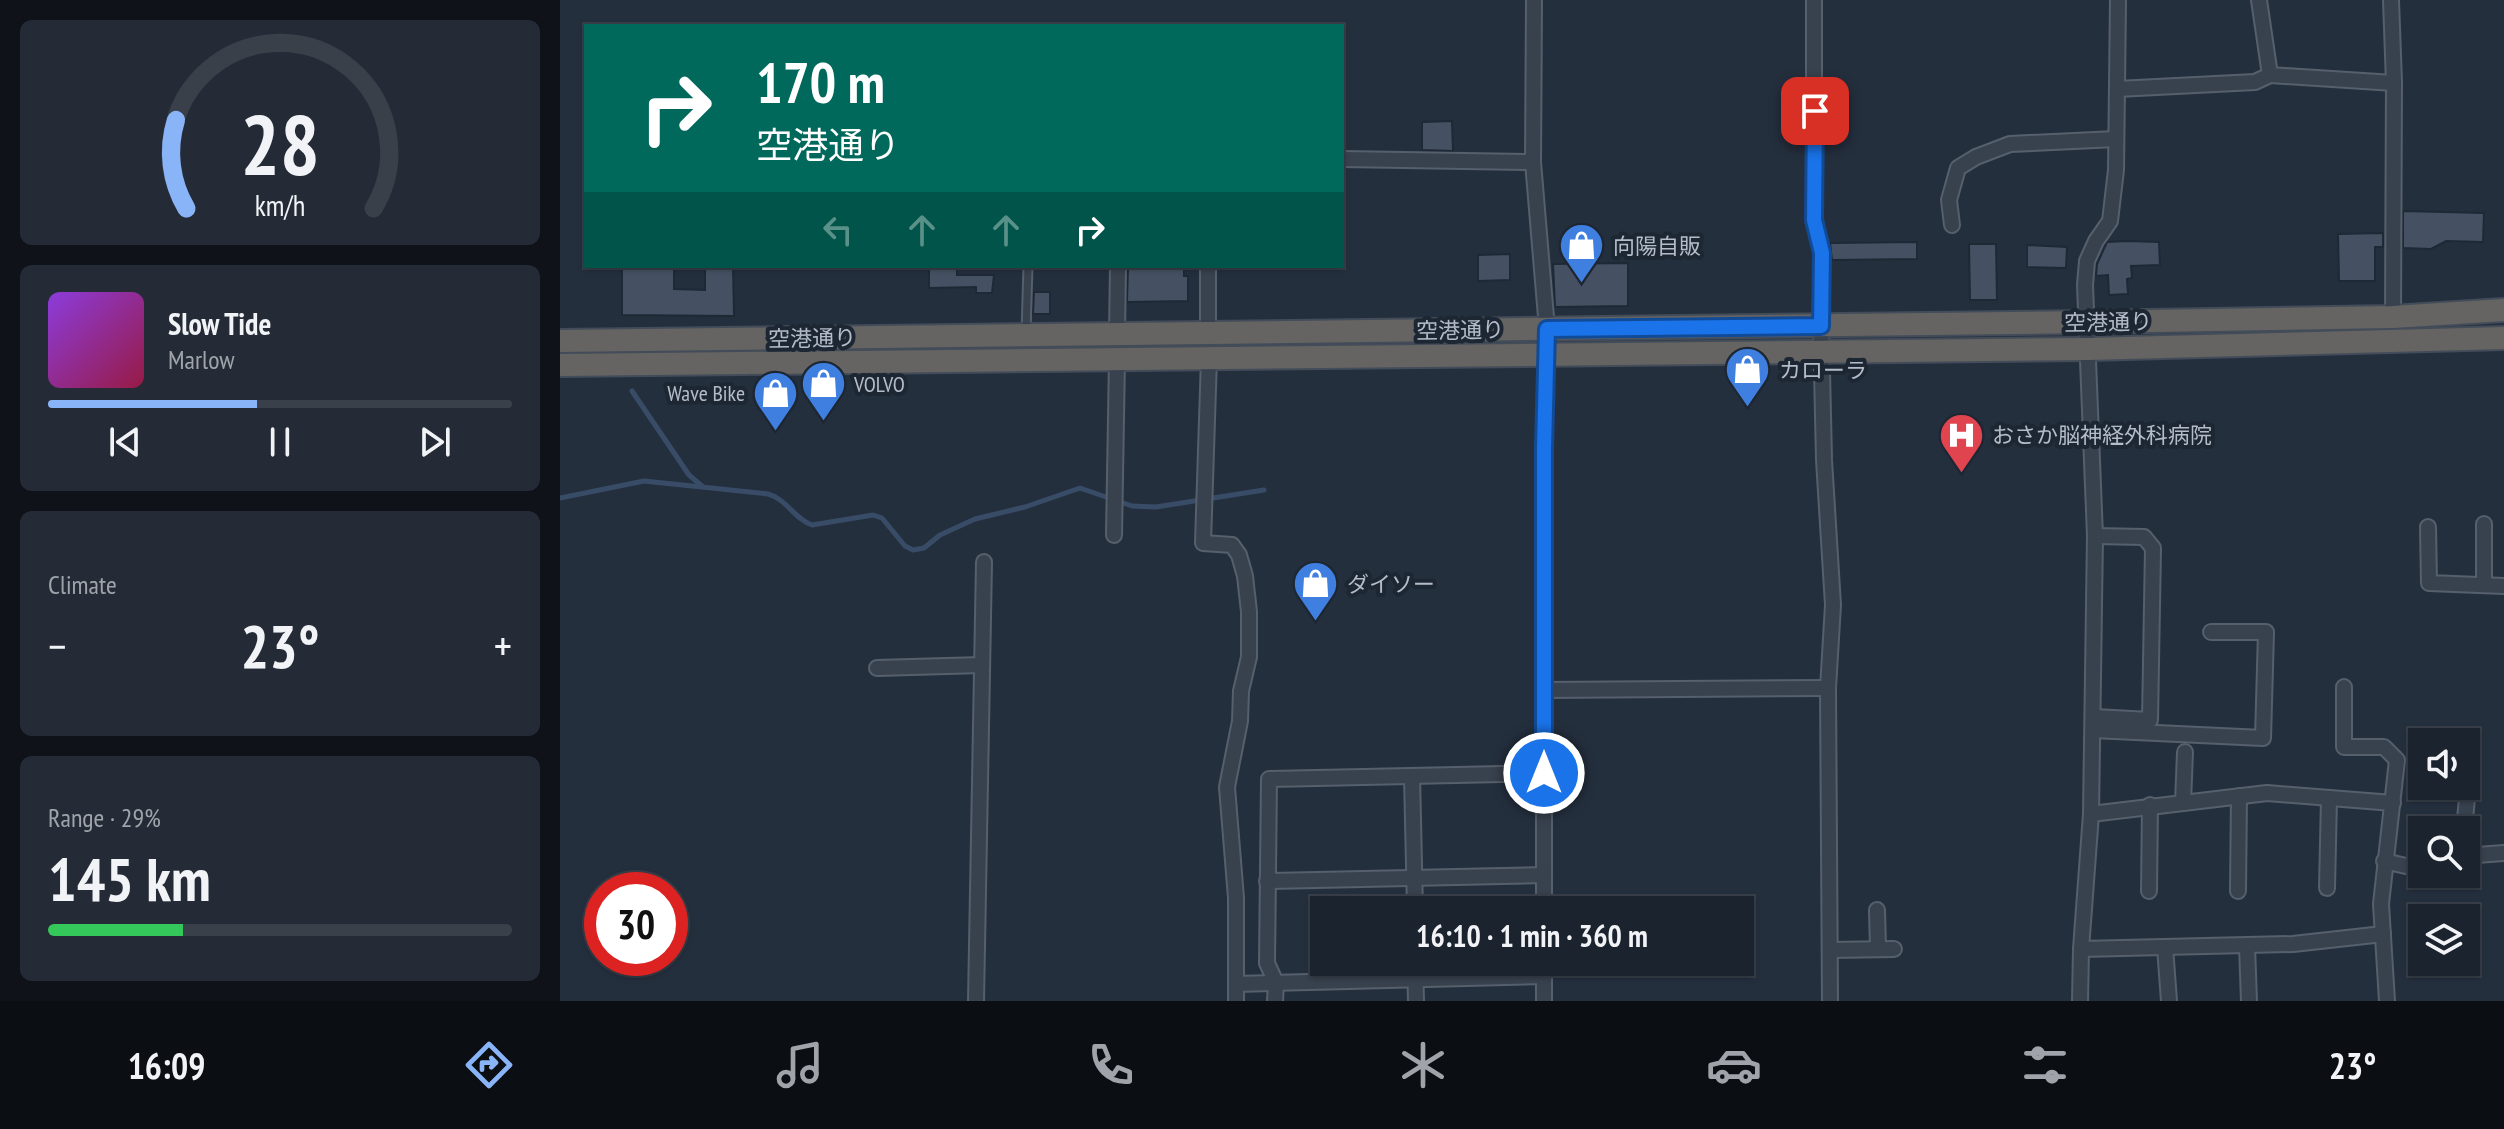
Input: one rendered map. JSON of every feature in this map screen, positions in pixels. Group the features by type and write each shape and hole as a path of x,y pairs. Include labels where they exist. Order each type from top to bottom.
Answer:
{"highway":[{"name":"空港通り","path":"560,341 2088,322 2393,317 2504,310"},
{"name":"空港通り","path":"560,365 2088,349 2504,338"}],"street":[{"path":"1534,0 1533,162 1547,329 1544,896"},
{"path":"1814,0 1814,220 1822,253 1821,326 1833,605 1828,688 1830,1001"},
{"path":"2080,1001 2091,814 2095,536 2085,285 2087,261 2110,221 2116,139 2118,0"},
{"path":"2259,0 2270,75"},
{"path":"2391,0 2394,83 2393,317"},
{"path":"2117,89 2255,82 2270,75 2394,83"},
{"path":"1952,225 1949,200 1958,168 1976,157 2010,144 2116,139"},
{"path":"1344,159 1533,162"},
{"path":"1117,334 1118,268"},
{"path":"1208,268 1208,333"},
{"path":"1209,358 1203,543 1232,545 1239,555 1249,612 1249,657 1227,787 1235,884 1236,1001"},
{"path":"1114,535 1117,359"},
{"path":"2484,524 2484,585"},
{"path":"2428,527 2429,583 2504,586"},
{"path":"2093,723 2150,720 2153,548 2144,537 2095,536"},
{"path":"976,1001 984,562"},
{"path":"2093,723 2263,738 2266,632 2211,632"},
{"path":"877,668 982,665"},
{"path":"2344,687 2344,747 2384,747 2397,760 2381,904 2387,1001"},
{"path":"1544,690 1828,688"},
{"path":"2183,803 2185,752"},
{"path":"1275,1001 1276,983 1267,963 1269,779 1544,773"},
{"path":"1412,776 1415,896"},
{"path":"2091,814 2267,793 2393,803"},
{"path":"2238,891 2239,796"},
{"path":"2327,888 2329,798"},
{"path":"2149,891 2150,805"},
{"path":"2480,855 2504,853"},
{"path":"2384,861 2408,865"},
{"path":"1267,881 1544,875"},
{"path":"1877,910 1878,949"},
{"path":"2081,949 2293,944 2383,934"},
{"path":"2247,946 2249,1001"},
{"path":"2165,947 2169,1001"},
{"path":"1830,950 1894,949"},
{"path":"1416,976 1416,1001"},
{"path":"1236,984 1451,976"},
{"path":"1544,976 1544,1001"}],"lane":[{"path":"1026,335 1028,268"}],"building":[{"path":"1452,121 1453,151 1422,150 1422,122"},
{"path":"2403,211 2484,213 2483,242 2446,241 2431,249 2403,248"},
{"path":"2383,233 2383,247 2375,247 2375,281 2339,281 2338,234"},
{"path":"1917,242 1917,259 1832,260 1830,243"},
{"path":"2107,242 2159,242 2160,265 2131,266 2132,278 2127,279 2128,294 2109,295 2108,275 2096,276 2097,264"},
{"path":"1969,244 1996,244 1997,300 1970,300"},
{"path":"2027,245 2067,247 2066,268 2027,267"},
{"path":"1510,254 1510,280 1478,281 1478,255"},
{"path":"1628,263 1628,306 1555,307 1553,264"},
{"path":"622,268 674,268 674,289 705,290 705,268 733,268 734,316 622,315"},
{"path":"929,268 957,268 957,275 994,275 992,293 976,293 976,287 929,288"},
{"path":"1128,268 1184,268 1184,276 1188,276 1188,301 1127,302"},
{"path":"1034,292 1050,292 1050,314 1033,314"}],"waterway":[{"path":"632,391 689,475 702,486"},
{"path":"560,498 644,481 768,494 812,525 873,515 882,518 905,546 913,550 924,548 940,535 975,519 1025,507 1080,488 1132,506 1156,507 1264,490"}],"place":[{"name":"向陽自販","path":"1582,285"},
{"name":"カローラ","path":"1748,409"},
{"name":"VOLVO","path":"823,423"},
{"name":"Wave Bike","path":"776,432"},
{"name":"おさか脳神経外科病院","path":"1961,474"},
{"name":"ダイソー","path":"1316,623"}],"route":[{"path":"1544,773 1547,329 1821,326 1822,253 1814,220 1815,111"}]}
